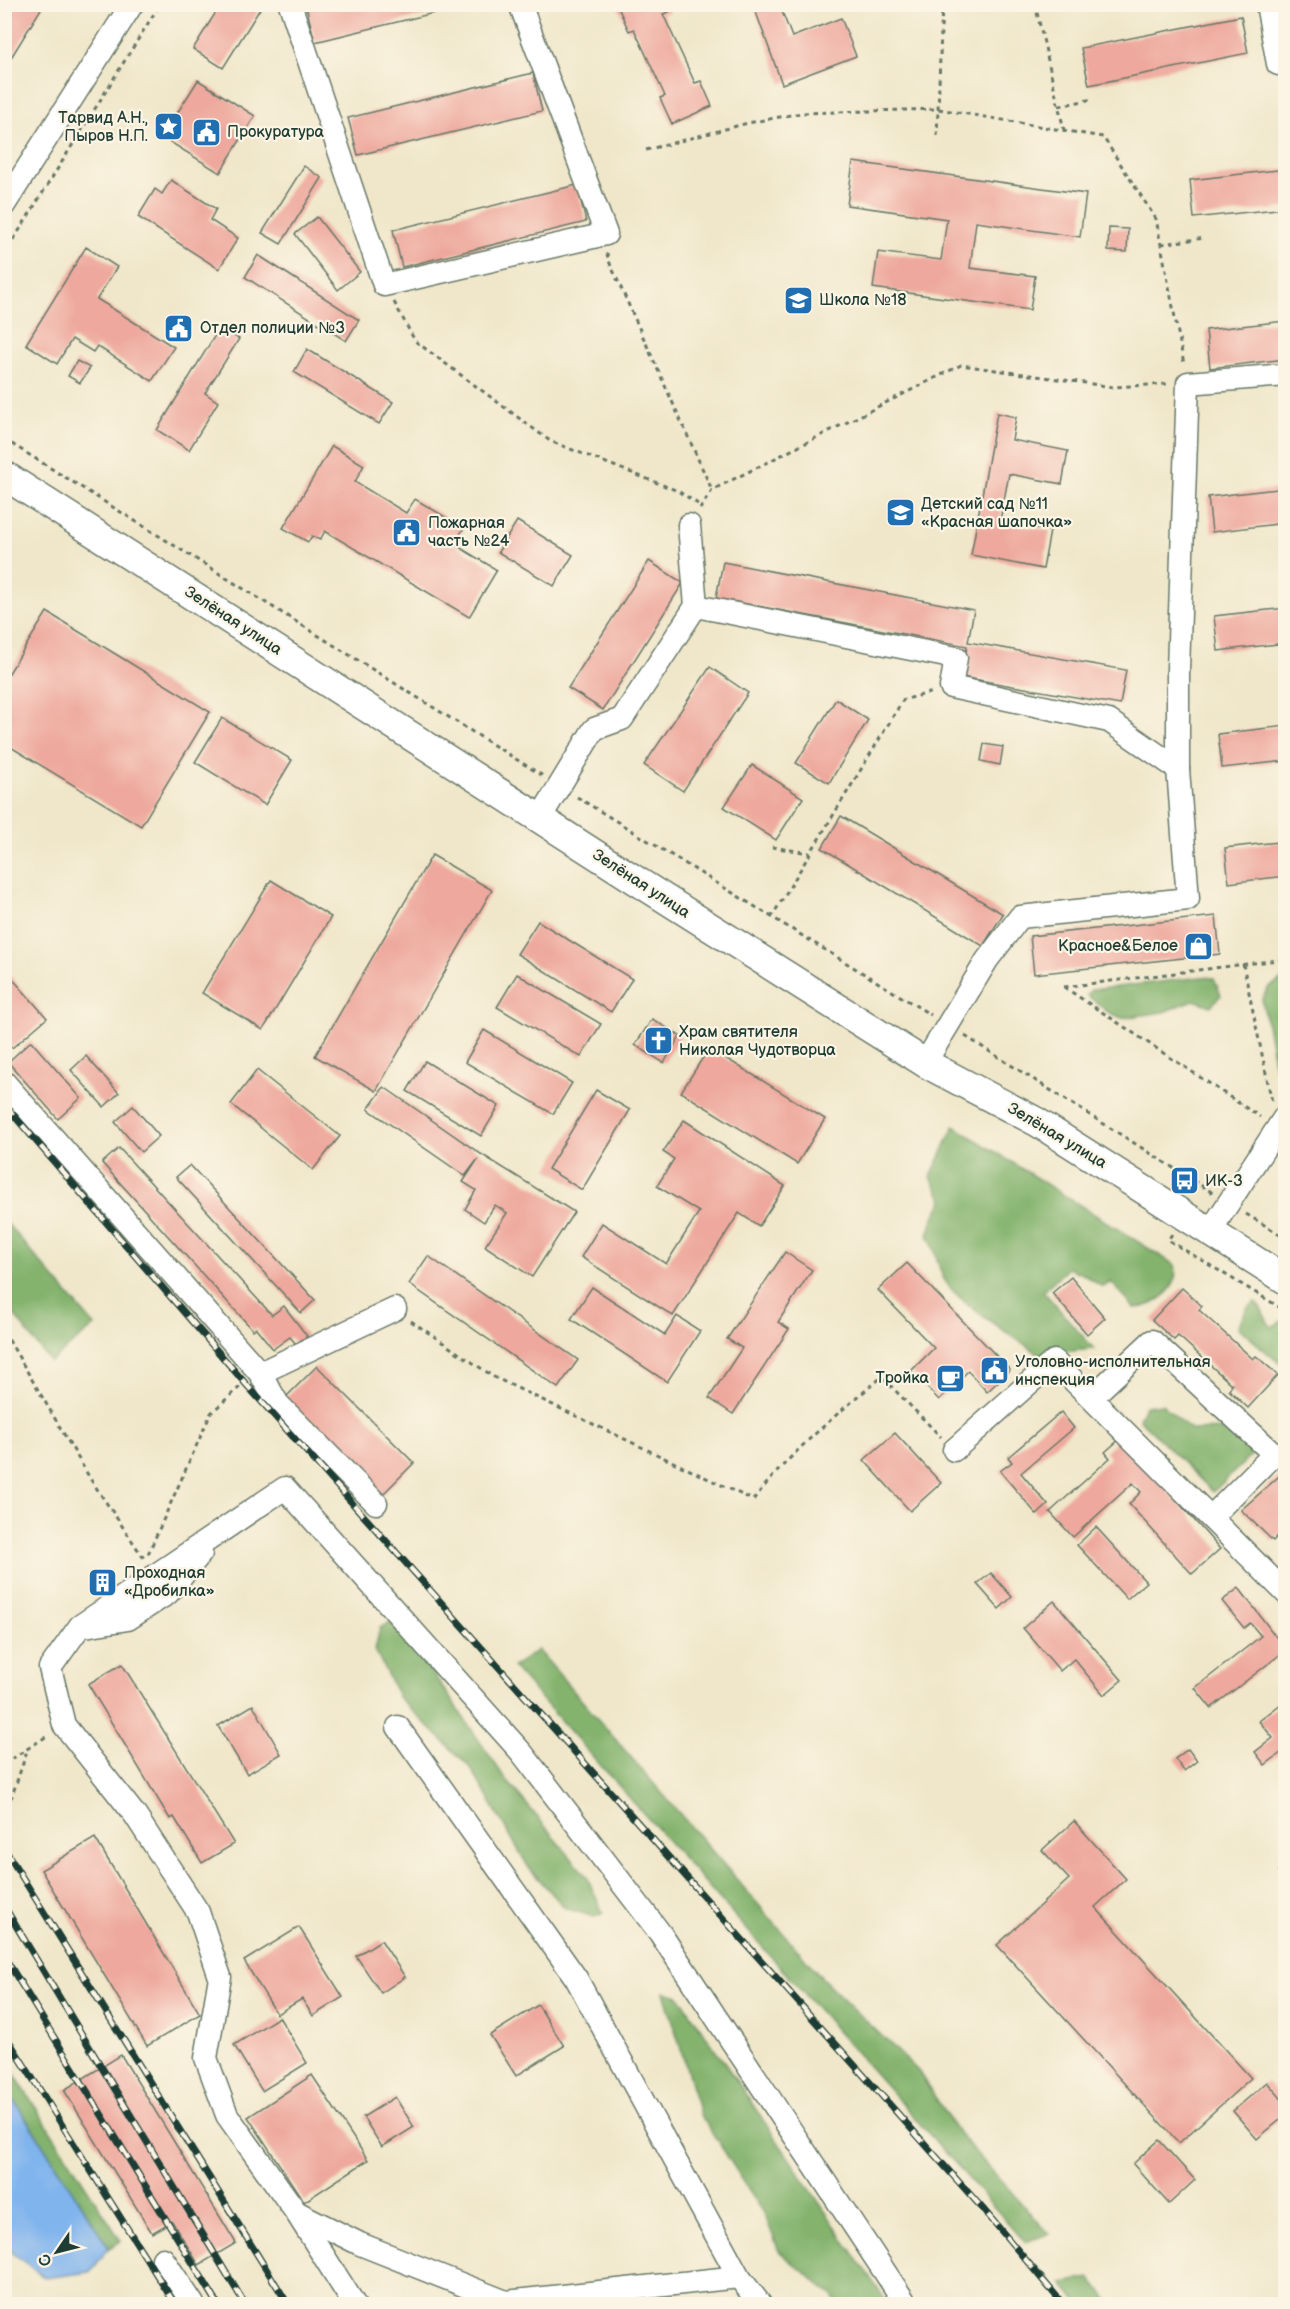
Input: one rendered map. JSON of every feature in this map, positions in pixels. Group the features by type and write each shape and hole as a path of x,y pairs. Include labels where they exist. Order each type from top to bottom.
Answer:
{"main road":[{"name":"Зелёная улица","path":"4,475 925,1063 1037,1122 1209,1233 1282,1272"}],"street":[{"path":"4,204 132,4"},
{"path":"290,4 384,285 606,234 520,4"},
{"path":"1267,4 1278,64 1286,63"},
{"path":"925,1063 987,960 1020,917 1188,899 1178,769 1178,670 1188,383 1286,375"},
{"path":"540,818 594,729 622,719 696,606 695,516"},
{"path":"696,606 956,658 951,687 1109,721 1178,769"},
{"path":"4,1082 260,1373 278,1404 376,1503"},
{"path":"1209,1233 1281,1121"},
{"path":"260,1373 395,1309"},
{"path":"1092,1397 1152,1341 1280,1448 1212,1516"},
{"path":"954,1450 1054,1361 1212,1516 1286,1593"},
{"path":"354,2304 296,2212 227,2115 206,2058 220,1977 198,1912 135,1815 64,1725 50,1668 80,1626 285,1488 522,1753 660,1933 906,2304"},
{"path":"398,1726 576,1978 739,2277 760,2304"},
{"path":"296,2212 360,2244 506,2302 739,2277"},
{"path":"163,2259 193,2304"}],"path":[{"path":"4,255 160,4"},
{"path":"587,8 593,4"},
{"path":"937,136 942,4"},
{"path":"1035,4 1064,130"},
{"path":"1059,106 1093,99"},
{"path":"384,285 415,341 550,441 678,491 695,516 712,490 961,365 1113,387 1188,383 1156,219 1103,137 938,109 801,114 748,123 646,150"},
{"path":"606,234 608,259 712,490"},
{"path":"1161,244 1205,238"},
{"path":"4,439 771,918 948,1024 1286,1238"},
{"path":"771,918 903,700 951,687"},
{"path":"772,847 809,853"},
{"path":"1281,1121 1064,987 1286,959"},
{"path":"1243,964 1281,1121"},
{"path":"1168,1240 1286,1311"},
{"path":"395,1309 494,1377 753,1500 784,1462 818,1429 882,1377 929,1424"},
{"path":"4,1332 91,1480 145,1561 211,1413 240,1387"},
{"path":"4,1764 64,1725"},
{"path":"4,1806 12,1796 27,1749"}],"green space":[{"path":"1202,977 1214,978 1221,995 1211,1006 1194,1000 1163,1012 1122,1018 1108,1012 1087,995 1091,990"},
{"path":"1285,978 1286,1079 1284,1079 1275,1066 1262,999 1269,987"},
{"path":"954,1126 1175,1265 1176,1274 1170,1289 1151,1304 1134,1308 1111,1282 1103,1287 1083,1274 1068,1268 1043,1291 1094,1349 1039,1354 973,1309 944,1279 928,1235 943,1200 931,1177"},
{"path":"4,1220 95,1326 50,1362 5,1303"},
{"path":"1255,1302 1261,1307 1272,1327 1285,1319 1285,1368 1238,1327 1247,1308"},
{"path":"1162,1404 1191,1430 1232,1429 1257,1450 1213,1492 1139,1419 1145,1406"},
{"path":"390,1622 428,1666 504,1777 587,1877 603,1913 594,1917 565,1908 529,1868 470,1767 399,1698 375,1650 380,1628"},
{"path":"538,1650 822,1978 918,2071 959,2134 1049,2234 1025,2242 513,1667"},
{"path":"664,1992 679,1996 888,2304 837,2304 834,2297 779,2251 764,2213 700,2114"},
{"path":"4,2058 121,2241 109,2248 5,2086"},
{"path":"1090,2278 1111,2304 1080,2304 1062,2283"}],"water":[{"path":"5,2086 109,2248 90,2272 45,2278 5,2247"}],"building":[{"path":"4,4 44,4 4,69"},
{"path":"221,4 263,4 223,68 193,49"},
{"path":"315,4 467,5 315,42 306,6"},
{"path":"666,4 669,12 663,14 695,83 701,81 712,106 672,124 660,98 665,96 634,29 629,31 617,5"},
{"path":"753,4 779,4 792,37 841,18 856,56 782,84"},
{"path":"1241,16 1248,53 1089,85 1081,48"},
{"path":"533,73 542,111 358,155 348,118"},
{"name":"Прокуратура","path":"198,80 255,116 220,173 162,137"},
{"path":"853,162 1086,194 1080,237 976,222 970,268 1035,276 1030,310 873,288 878,252 941,260 947,219 847,205"},
{"path":"304,166 322,178 281,244 262,233"},
{"path":"1286,169 1286,208 1194,218 1190,180"},
{"path":"171,180 216,209 210,220 238,238 219,269 138,217 155,189 162,194"},
{"path":"577,185 586,222 402,267 393,230"},
{"path":"317,217 360,272 338,290 295,234"},
{"path":"1109,228 1128,229 1127,252 1108,251"},
{"path":"86,247 117,267 97,299 174,347 152,381 97,346 93,352 72,339 57,364 26,344"},
{"path":"258,255 359,320 346,341 245,277"},
{"path":"1286,321 1286,359 1210,368 1206,330"},
{"path":"220,327 239,339 205,393 218,402 189,450 157,430"},
{"path":"307,349 393,402 379,424 294,372"},
{"path":"77,361 90,368 80,383 68,376"},
{"path":"997,413 1016,417 1012,440 1068,451 1062,484 1009,474 1000,521 1050,531 1043,569 971,555"},
{"path":"332,446 364,465 355,482 406,513 415,499 464,528 454,544 497,570 469,617 325,531 320,540 312,536 308,542 283,528"},
{"path":"1286,488 1286,523 1212,532 1208,497"},
{"path":"517,521 573,555 554,586 498,552"},
{"path":"649,561 683,583 603,710 568,688"},
{"path":"723,562 974,610 968,642 1126,670 1120,705 962,677 967,646 716,598"},
{"path":"1286,608 1286,643 1218,651 1214,616"},
{"path":"47,612 210,712 141,826 4,743 4,681"},
{"path":"710,667 748,693 683,791 644,765"},
{"path":"836,699 868,720 829,783 796,763"},
{"path":"222,718 292,760 265,805 195,762"},
{"path":"1286,726 1286,761 1222,768 1218,734"},
{"path":"984,744 1003,747 1000,765 981,761"},
{"path":"752,765 803,798 776,840 724,807"},
{"path":"841,816 1003,914 983,946 822,848"},
{"path":"1286,841 1286,876 1229,883 1225,848"},
{"path":"432,855 492,890 376,1091 315,1056"},
{"path":"271,880 331,917 263,1030 202,993"},
{"path":"1216,916 1220,954 1034,974 1030,936"},
{"path":"538,921 632,979 611,1012 517,954"},
{"path":"4,969 47,1018 12,1048 4,1038"},
{"path":"517,974 601,1024 581,1057 497,1007"},
{"name":"Храм святителя Николая Чудотворца","path":"652,1019 680,1036 664,1063 635,1045"},
{"path":"484,1030 572,1083 553,1114 465,1062"},
{"path":"31,1041 81,1098 58,1119 8,1062"},
{"path":"709,1048 825,1119 797,1164 681,1092"},
{"path":"86,1056 119,1093 104,1107 71,1070"},
{"path":"425,1061 499,1106 481,1136 407,1091"},
{"path":"257,1070 340,1136 313,1170 231,1104"},
{"path":"384,1087 481,1154 574,1212 532,1277 485,1246 507,1213 495,1205 484,1222 465,1209 476,1190 463,1182 478,1159 465,1176 368,1109"},
{"path":"596,1090 630,1110 582,1190 548,1169"},
{"path":"133,1106 159,1136 141,1152 115,1122"},
{"path":"684,1120 785,1186 759,1226 739,1213 673,1316 581,1257 602,1223 666,1264 699,1212 657,1186 674,1159 663,1152"},
{"path":"119,1148 272,1315 284,1306 307,1336 296,1344 290,1337 273,1349 256,1328 253,1330 102,1163"},
{"path":"190,1165 315,1300 301,1313 176,1177"},
{"path":"785,1252 812,1270 778,1322 789,1329 733,1414 709,1398 742,1348 727,1339"},
{"path":"428,1256 578,1360 558,1388 409,1284"},
{"path":"907,1263 1010,1370 987,1392 968,1371 939,1400 911,1371 934,1348 878,1290"},
{"path":"1071,1277 1105,1318 1087,1334 1052,1293"},
{"path":"592,1287 665,1335 677,1316 700,1331 667,1382 571,1319"},
{"path":"1182,1288 1202,1306 1199,1310 1253,1359 1256,1356 1278,1375 1248,1408 1229,1390 1232,1385 1184,1341 1178,1336 1174,1340 1152,1320"},
{"path":"317,1366 414,1463 382,1495 285,1398"},
{"path":"1061,1412 1074,1428 1021,1473 1048,1505 1037,1515 1000,1471 1012,1462 1008,1457"},
{"path":"895,1433 941,1483 910,1511 864,1460"},
{"path":"1121,1438 1220,1549 1192,1574 1129,1504 1141,1492 1133,1483 1073,1537 1050,1512 1110,1458 1105,1452"},
{"path":"1286,1470 1286,1527 1273,1541 1241,1510"},
{"path":"1096,1527 1146,1582 1127,1599 1077,1545"},
{"name":"Проходная «Дробилка»","path":"104,1572 113,1585 102,1592 93,1580"},
{"path":"991,1573 1012,1597 999,1609 977,1584"},
{"path":"1239,1588 1286,1650 1211,1708 1195,1688 1261,1636 1250,1623 1244,1628 1222,1601"},
{"path":"1054,1601 1122,1680 1104,1695 1074,1659 1060,1671 1023,1628"},
{"path":"122,1664 234,1844 202,1863 174,1817 170,1819 88,1684"},
{"path":"1286,1700 1286,1749 1265,1765 1255,1752 1273,1738 1259,1721"},
{"path":"253,1705 281,1754 247,1774 218,1726"},
{"path":"1188,1749 1197,1761 1184,1771 1175,1759"},
{"path":"1074,1821 1126,1879 1095,1907 1251,2078 1179,2143 997,1945 1069,1879 1042,1850"},
{"path":"95,1838 200,2014 147,2046 41,1870"},
{"path":"1286,1865 1286,1878 1279,1871"},
{"path":"299,1927 343,1997 313,2016 302,1999 277,2014 244,1961"},
{"path":"381,1940 405,1977 381,1993 356,1956"},
{"path":"538,2005 564,2046 516,2076 490,2035"},
{"path":"279,2017 307,2063 262,2091 234,2045"},
{"path":"121,2055 236,2243 199,2265 172,2221 152,2233 64,2090"},
{"path":"312,2075 368,2160 304,2202 248,2117"},
{"path":"1267,2082 1286,2104 1286,2115 1257,2139 1233,2111"},
{"path":"395,2097 414,2127 382,2147 363,2117"},
{"path":"1159,2140 1195,2180 1169,2204 1133,2164"}],"railway":[{"path":"4,1104 245,1383 983,2209 1063,2304"},
{"path":"4,1848 288,2304"},
{"path":"4,1906 245,2304"},
{"path":"4,1956 218,2304"},
{"path":"4,2033 175,2304"}],"place":[{"name":"Тарвид А.Н., Пыров Н.П.","path":"169,127"},
{"name":"Прокуратура","path":"206,132"},
{"name":"Школа №18","path":"798,300"},
{"name":"Отдел полиции №3","path":"179,328"},
{"name":"Детский сад №11 «Красная шапочка»","path":"900,513"},
{"name":"Пожарная часть №24","path":"407,532"},
{"name":"Красное&Белое","path":"1199,946"},
{"name":"Храм святителя Николая Чудотворца","path":"658,1041"},
{"name":"ИК-3","path":"1184,1181"},
{"name":"Уголовно-исполнительная инспекция","path":"994,1371"},
{"name":"Тройка","path":"950,1378"},
{"name":"Проходная «Дробилка»","path":"103,1582"}]}
